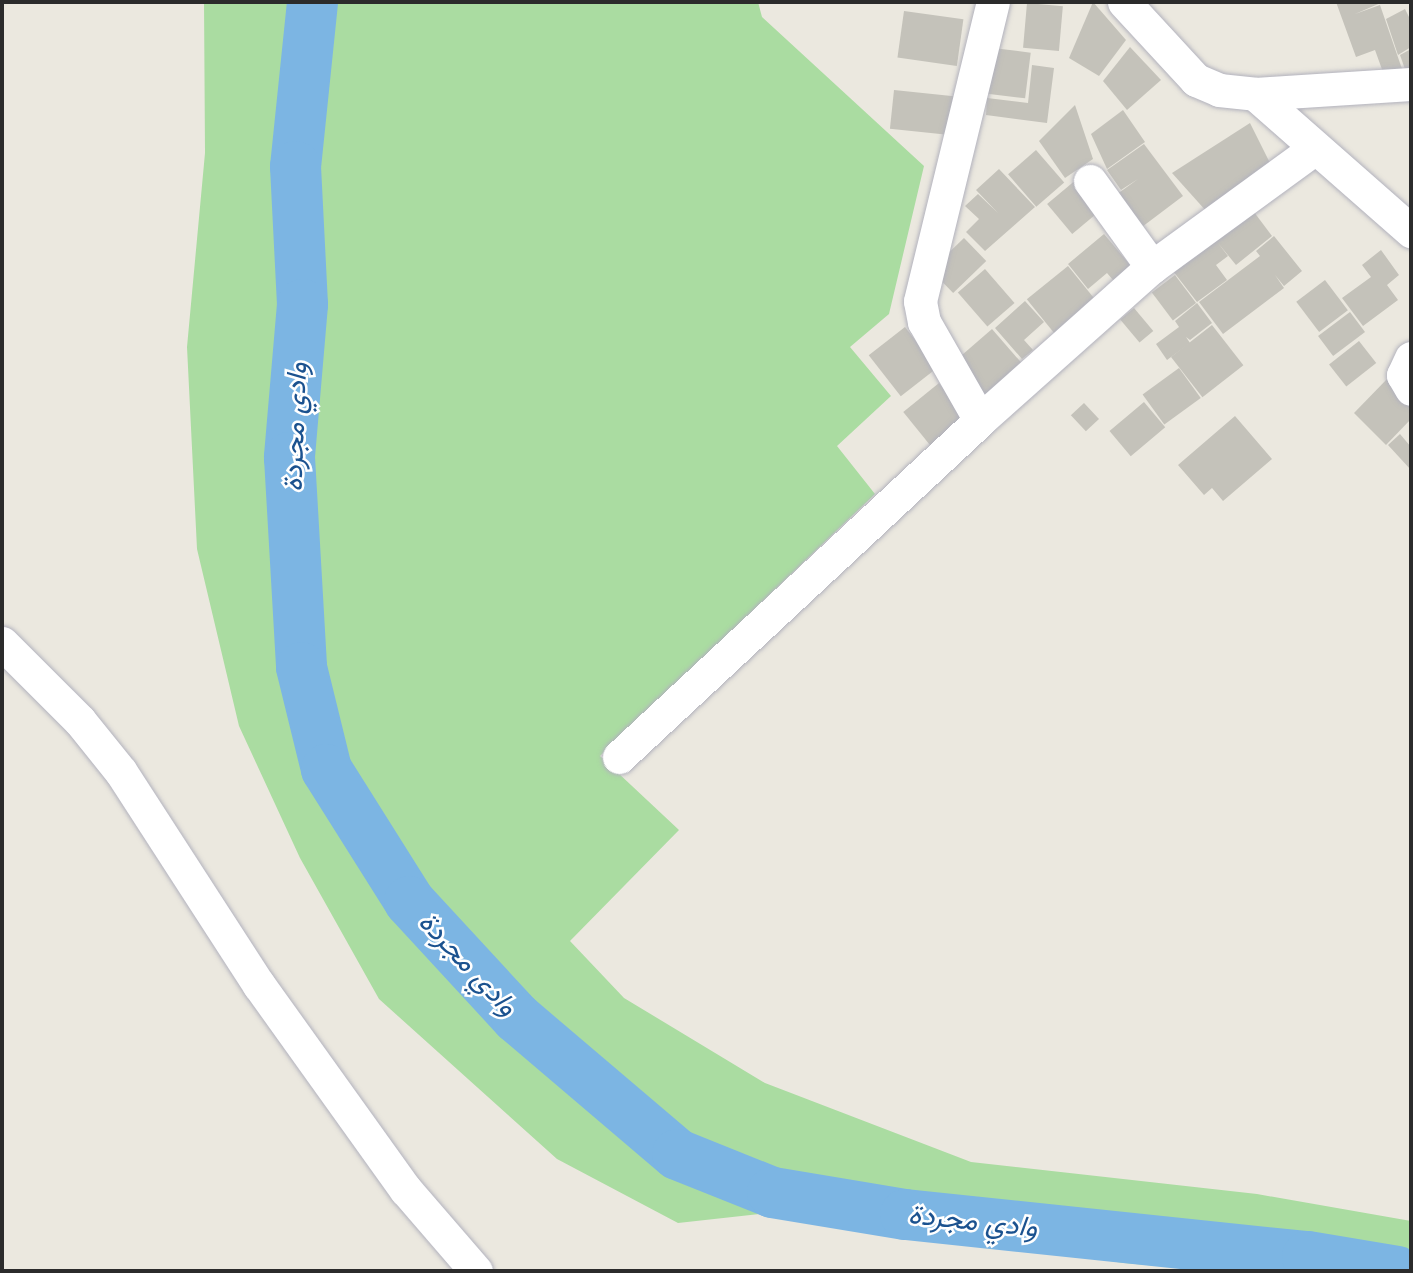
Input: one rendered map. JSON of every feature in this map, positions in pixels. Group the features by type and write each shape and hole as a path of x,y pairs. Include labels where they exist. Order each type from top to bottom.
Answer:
{"street":[{"path":"980,420 924,322 920,301 993,2"},
{"path":"1124,2 1196,80 1219,90 1255,94 1411,84"},
{"path":"1255,94 1411,231"},
{"path":"619,757 980,420 1152,267 1315,148"},
{"path":"1090,181 1152,267"},
{"path":"1411,358 1403,375 1411,389"},
{"path":"2,643 80,721 121,772 267,997 406,1190 476,1271"}],"green space":[{"path":"204,2 758,2 762,17 924,166 889,314 850,347 891,396 837,446 875,494 600,756 679,830 570,941 624,998 765,1083 971,1162 1257,1194 1411,1221 1411,1271 1214,1271 1124,1263 768,1213 678,1223 557,1159 379,999 300,858 239,726 197,549 187,347 205,153"}],"building":[{"path":"1093,2 1126,40 1099,76 1069,58"},
{"path":"1336,2 1383,2 1355,14 1380,5 1402,69 1384,75 1375,50 1356,57"},
{"path":"1027,3 1063,6 1059,51 1023,48"},
{"path":"1405,9 1411,21 1411,47 1398,55 1386,19"},
{"path":"904,11 963,19 957,66 897,58"},
{"path":"1130,47 1161,80 1127,110 1103,81"},
{"path":"993,48 1031,53 1025,98 987,94"},
{"path":"1411,49 1411,72 1406,72 1400,55"},
{"path":"1032,65 1054,68 1047,123 986,115 987,98 1028,103"},
{"path":"894,90 959,97 955,136 890,129"},
{"path":"1075,105 1093,159 1065,178 1039,141"},
{"path":"1123,110 1145,142 1107,169 1091,134"},
{"path":"1250,123 1270,163 1207,212 1172,173"},
{"path":"1144,144 1183,196 1134,233 1109,200 1138,179 1121,190 1107,170"},
{"path":"1036,150 1064,182 1036,207 1008,174"},
{"path":"999,169 1035,207 985,251 966,232 979,219 965,206 978,194 998,213 976,190"},
{"path":"1077,179 1102,209 1072,234 1047,204"},
{"path":"1254,212 1272,236 1236,265 1218,243 1228,256 1216,265 1227,280 1197,302 1173,271"},
{"path":"1104,234 1136,272 1119,287 1107,273 1088,289 1068,264"},
{"path":"1274,236 1302,271 1284,286 1275,275 1284,288 1223,334 1199,302 1260,256 1256,251"},
{"path":"964,238 986,261 953,293 931,270"},
{"path":"1381,250 1399,275 1387,285 1398,300 1363,326 1342,298 1371,277 1362,265"},
{"path":"1068,266 1096,300 1055,334 1027,299"},
{"path":"985,269 1015,303 987,327 958,293"},
{"path":"1175,275 1196,303 1173,320 1152,292"},
{"path":"1325,280 1348,310 1319,332 1296,302"},
{"path":"1025,301 1044,322 1024,340 1033,350 1022,359 995,328"},
{"path":"1197,303 1212,323 1190,340 1186,337 1190,343 1167,360 1156,344 1179,327 1175,321"},
{"path":"1134,308 1153,331 1139,343 1120,320"},
{"path":"1350,312 1365,332 1333,356 1318,336"},
{"path":"1212,325 1243,365 1202,397 1171,357"},
{"path":"905,327 937,368 901,396 869,355"},
{"path":"992,329 1028,371 983,410 947,368"},
{"path":"1359,341 1376,363 1346,386 1329,364"},
{"path":"1179,368 1201,398 1164,424 1143,394"},
{"path":"1388,378 1411,401 1411,419 1386,445 1354,413"},
{"path":"939,383 967,418 932,447 903,412"},
{"path":"1144,402 1165,427 1131,456 1110,431"},
{"path":"1084,403 1099,419 1086,431 1071,415"},
{"path":"1235,416 1272,459 1223,501 1212,488 1204,495 1178,465"},
{"path":"1400,434 1411,447 1411,470 1388,445"}],"waterway":[{"name":"وادي مجردة","path":"312,2 295,166 302,304 289,457 301,667 326,769 409,901 516,1017 677,1154 772,1192 905,1214 1307,1256 1397,1271"}]}
